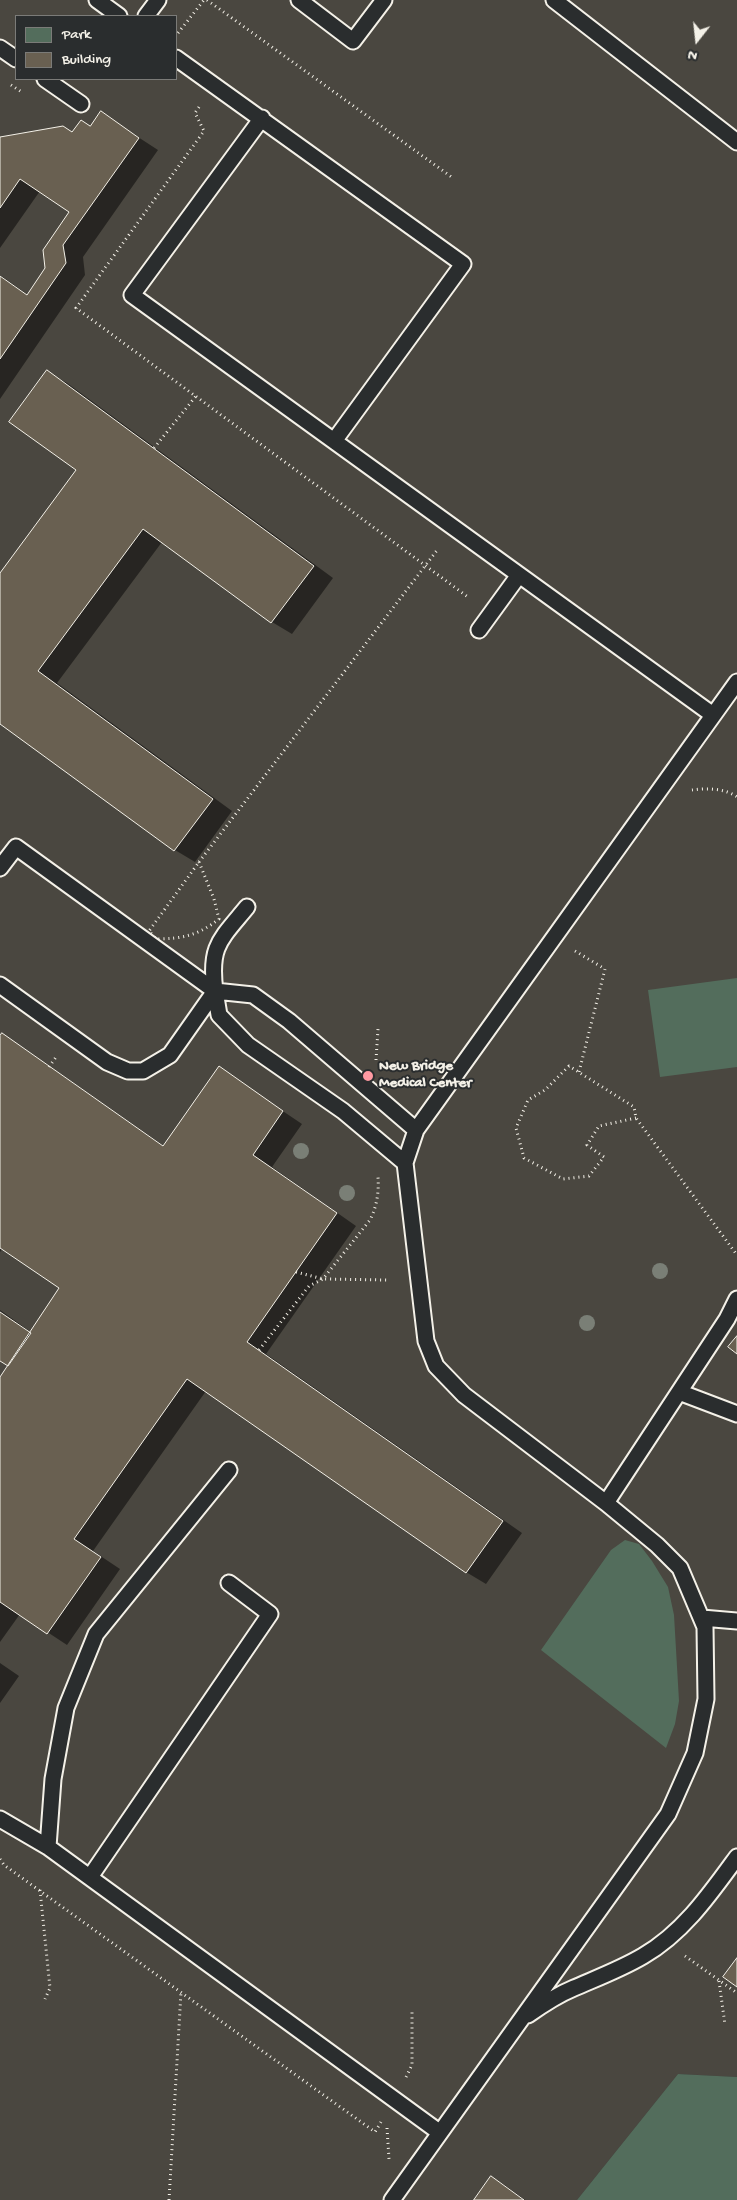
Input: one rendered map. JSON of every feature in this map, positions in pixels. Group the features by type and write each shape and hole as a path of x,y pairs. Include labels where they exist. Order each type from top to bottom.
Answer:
{"lane":[{"path":"97,0 118,15"},
{"path":"147,15 158,0"},
{"path":"299,0 353,41 384,0"},
{"path":"554,0 737,142"},
{"path":"0,48 15,58"},
{"path":"178,59 463,264 334,441"},
{"path":"46,80 81,104"},
{"path":"262,118 132,295 713,715"},
{"path":"479,630 519,575"},
{"path":"392,2200 668,1814 695,1753 706,1699 705,1627 680,1568 657,1545 606,1503 464,1395 436,1366 426,1341 405,1163 416,1130 737,682"},
{"path":"0,868 16,847 214,991 253,996 260,1000 289,1020 416,1130"},
{"path":"247,907 218,943 211,966 219,1015 248,1045 343,1111 405,1163"},
{"path":"0,985 108,1062 128,1071 143,1071 170,1055 214,991"},
{"path":"606,1503 737,1299"},
{"path":"679,1392 737,1414"},
{"path":"48,1847 53,1779 66,1708 96,1634 229,1470"},
{"path":"90,1877 270,1614 229,1583"},
{"path":"702,1618 737,1621"},
{"path":"0,1819 48,1847 439,2132"},
{"path":"520,2020 573,1988 599,1978 643,1956 666,1940 700,1908 737,1857"}],"path":[{"path":"178,34 205,0 453,178"},
{"path":"215,85 195,113 204,131 76,308 469,595 465,601"},
{"path":"154,448 196,396"},
{"path":"199,862 214,899 219,919 204,931 174,939 156,939 149,931 199,862 444,541"},
{"path":"686,792 711,789 732,793 737,797"},
{"path":"571,948 605,969 579,1072"},
{"path":"636,1118 598,1126 588,1145 604,1157 589,1176 563,1179 524,1158 516,1128 528,1100 545,1090 569,1066 634,1107 636,1118 737,1255"},
{"path":"259,1350 309,1286 323,1279 370,1220 375,1210 378,1192 376,1171"},
{"path":"296,1272 323,1279 388,1280"},
{"path":"40,1889 50,1988 45,1999"},
{"path":"684,1955 737,1993"},
{"path":"719,1980 725,2025"},
{"path":"169,2200 181,1991"}],"shaded area":[{"name":"New Bridge Medical Center","path":"0,0 737,0 737,2077 678,2074 577,2200 0,2200"}],"green space":[{"path":"737,978 737,1067 660,1077 648,990"},
{"path":"625,1540 639,1544 652,1561 668,1587 674,1615 679,1701 675,1724 666,1748 541,1650 611,1550"},
{"path":"678,2074 737,2077 737,2200 577,2200"}],"building":[{"path":"101,111 139,138 63,245 66,263 0,359 0,276 27,295 45,268 43,250 69,212 20,179 0,208 0,137 63,126 72,132 81,120 90,126"},
{"path":"47,370 314,566 271,623 143,529 38,671 213,799 174,851 0,724 0,573 76,470 9,422"},
{"path":"2,1033 163,1146 219,1066 283,1111 253,1155 337,1213 247,1342 503,1521 466,1573 187,1379 74,1539 101,1557 47,1634 0,1602 0,1377 59,1288 0,1248 0,1036"},
{"path":"0,1312 31,1333 8,1366 0,1361"},
{"path":"737,1336 737,1354 728,1347"},
{"path":"737,1958 737,1987 723,1977"},
{"path":"491,2176 524,2200 474,2200"}],"place":[{"name":"New Bridge Medical Center","path":"368,1076"}]}
